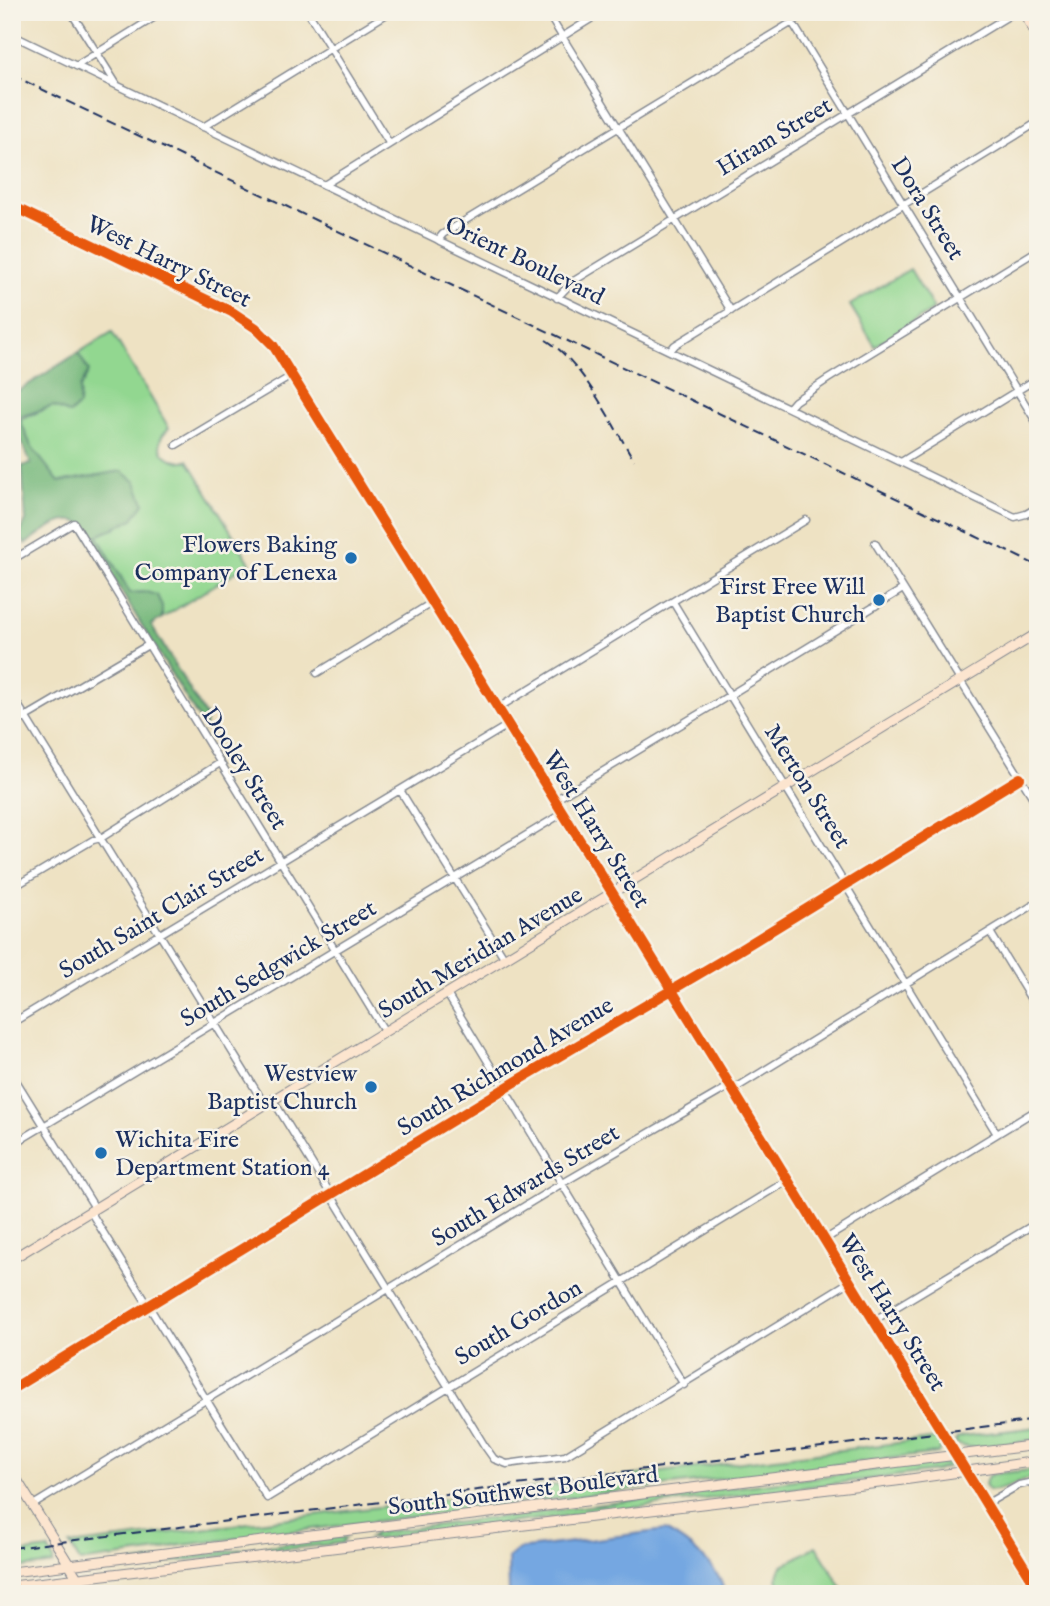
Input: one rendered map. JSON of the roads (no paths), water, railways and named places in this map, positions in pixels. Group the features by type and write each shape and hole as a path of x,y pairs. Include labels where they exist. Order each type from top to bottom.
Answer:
{"main road":[{"path":"1023,12 1038,37"},
{"name":"South Meridian Avenue","path":"12,1259 1038,633"},
{"name":"West Harry Street","path":"873,1321 1037,1585"},
{"name":"South Southwest Boulevard","path":"12,1573 1038,1445"},
{"name":"South Southwest Boulevard","path":"13,1586 1038,1461"},
{"path":"12,1472 78,1579"}],"street":[{"path":"71,12 118,86"},
{"path":"76,66 163,12"},
{"path":"308,12 389,143"},
{"path":"203,127 390,12"},
{"path":"547,12 731,311"},
{"path":"324,185 603,12"},
{"name":"Dora Street","path":"786,12 1038,425"},
{"path":"438,240 443,234 809,12"},
{"name":"Hiram Street","path":"557,298 572,282 1015,12"},
{"path":"12,44 14,36"},
{"name":"Orient Boulevard","path":"14,36 1015,517 1038,507"},
{"path":"670,351 675,345 1038,122"},
{"name":"West Harry Street","path":"12,206 232,312 256,328 273,345 613,894 873,1321"},
{"path":"789,408 828,379 1038,250"},
{"path":"176,445 293,374"},
{"path":"901,462 1038,378"},
{"path":"498,708 807,520"},
{"name":"Dooley Street","path":"12,560 74,523 385,1032"},
{"path":"875,543 1038,806"},
{"path":"555,800 903,589"},
{"path":"317,673 433,602"},
{"name":"Merton Street","path":"673,602 997,1134"},
{"path":"12,725 148,645"},
{"path":"12,695 214,1023 331,1196 494,1459 507,1464 565,1456 849,1282"},
{"name":"South Saint Clair Street","path":"12,1023 508,724"},
{"path":"12,888 101,838 220,762"},
{"name":"South Richmond Avenue","path":"12,1389 1020,778"},
{"path":"400,790 505,958"},
{"name":"South Sedgwick Street","path":"12,1145 456,880 563,813"},
{"name":"South Edwards Street","path":"33,1505 561,1184 730,1086 739,1086 1038,902"},
{"path":"990,932 1032,1001"},
{"path":"447,994 684,1385"},
{"path":"12,1074 206,1401"},
{"path":"824,1240 1038,1109"},
{"name":"South Gordon","path":"206,1401 267,1498 788,1180"},
{"path":"873,1321 1038,1222"},
{"path":"986,1504 1019,1485 1038,1481"},
{"path":"78,1579 87,1594"}],"water":[{"path":"665,1530 702,1557 717,1575 724,1594 509,1593 508,1558 519,1549"}],"railway":[{"path":"12,75 1038,566"},
{"path":"546,340 559,350 584,378 634,460"},
{"path":"12,1548 1038,1420"}],"place":[{"name":"Flowers Baking Company of Lenexa","path":"351,558"},
{"name":"First Free Will Baptist Church","path":"879,600"},
{"name":"Westview Baptist Church","path":"371,1087"},
{"name":"Wichita Fire Department Station 4","path":"101,1153"}]}
